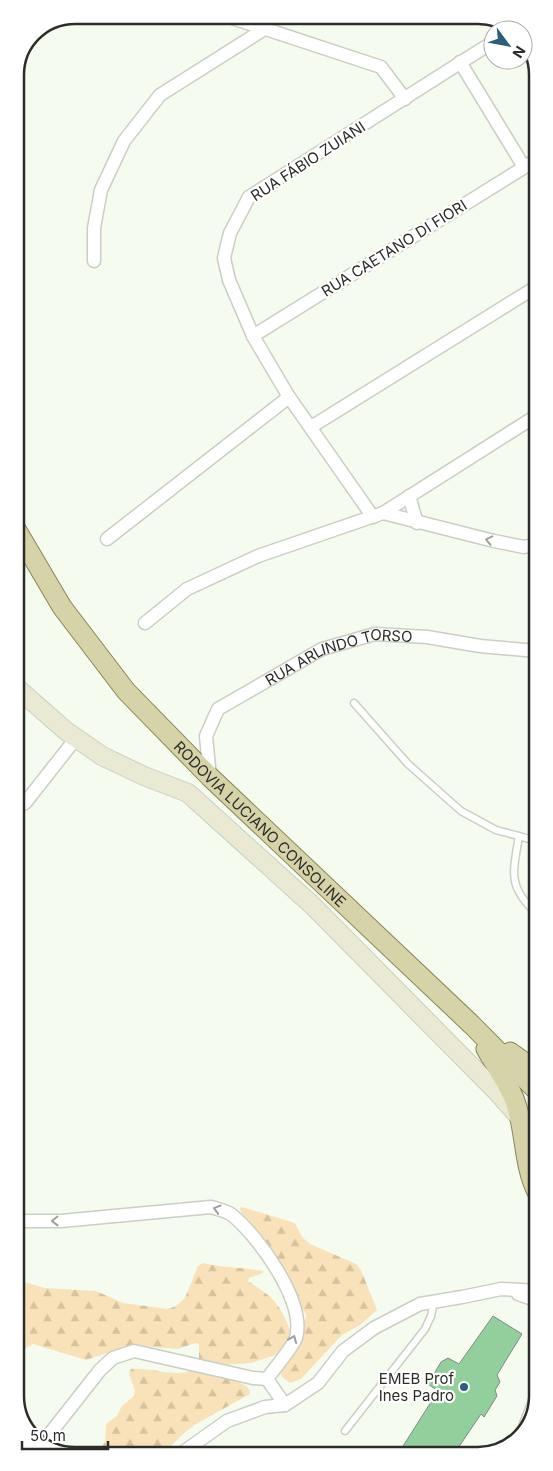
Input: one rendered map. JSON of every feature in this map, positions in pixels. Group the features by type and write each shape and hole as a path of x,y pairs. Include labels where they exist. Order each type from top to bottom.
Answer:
{"main road":[{"name":"RODOVIA LUCIANO CONSOLINE","path":"24,543 62,607 126,691 210,777 472,1025 529,1083"},
{"path":"24,694 66,731 102,756 144,776 188,792 312,905 497,1092 520,1118"},
{"path":"472,1025 529,1065"},
{"path":"472,1025 516,1102 529,1171"}],"street":[{"path":"253,24 381,66 405,99"},
{"path":"94,261 94,228 101,190 124,141 160,95 266,28"},
{"name":"RUA FÁBIO ZUIANI","path":"378,515 288,397 253,336 229,280 224,258 230,233 249,197 483,48"},
{"path":"460,62 524,168"},
{"name":"RUA CAETANO DI FIORI","path":"253,336 529,165"},
{"path":"311,427 529,291"},
{"path":"107,539 288,397"},
{"path":"145,624 187,589 258,556 378,515 529,420"},
{"path":"409,496 417,523"},
{"path":"378,515 494,541 529,545"},
{"name":"RUA ARLINDO TORSO","path":"210,777 206,736 218,709 322,648 375,634 427,637 480,646 529,650"},
{"path":"24,804 77,737"},
{"path":"24,1221 61,1221 211,1207 231,1214 264,1248 283,1278 298,1321 295,1339 267,1380"},
{"path":"193,1447 226,1421 265,1407 285,1405 318,1383 343,1352 374,1328 420,1304 501,1289 529,1291"},
{"path":"501,1289 529,1298"},
{"path":"46,1438 100,1370 113,1358 134,1351 267,1380 285,1405"}],"lane":[{"path":"354,703 408,764 461,811 496,830 529,838"},
{"path":"520,836 513,873 517,888 529,906"},
{"path":"345,1431 425,1328 431,1316 434,1302"}],"green space":[{"path":"240,1208 295,1223 302,1237 310,1244 356,1264 361,1270 377,1310 360,1325 342,1335 301,1379 290,1383 281,1376 282,1363 276,1355 251,1363 222,1365 224,1375 246,1386 250,1394 196,1424 170,1447 102,1447 105,1442 106,1424 117,1416 122,1406 134,1396 135,1390 129,1374 131,1369 176,1373 190,1371 199,1363 199,1344 195,1343 178,1349 131,1345 86,1360 33,1344 24,1349 24,1282 45,1288 96,1291 123,1303 168,1309 176,1306 185,1298 198,1266 203,1263 263,1271 263,1273 249,1278 248,1281 275,1302 291,1332 296,1333 306,1318 306,1314 293,1298 264,1238 241,1212"}],"building":[{"name":"EMEB Prof Ines Padro","path":"493,1316 522,1334 497,1375 500,1382 495,1390 497,1396 484,1417 481,1414 459,1447 402,1447 438,1391 428,1384 441,1362 448,1358 459,1364"}],"place":[{"name":"EMEB Prof Ines Padro","path":"464,1387"}]}
